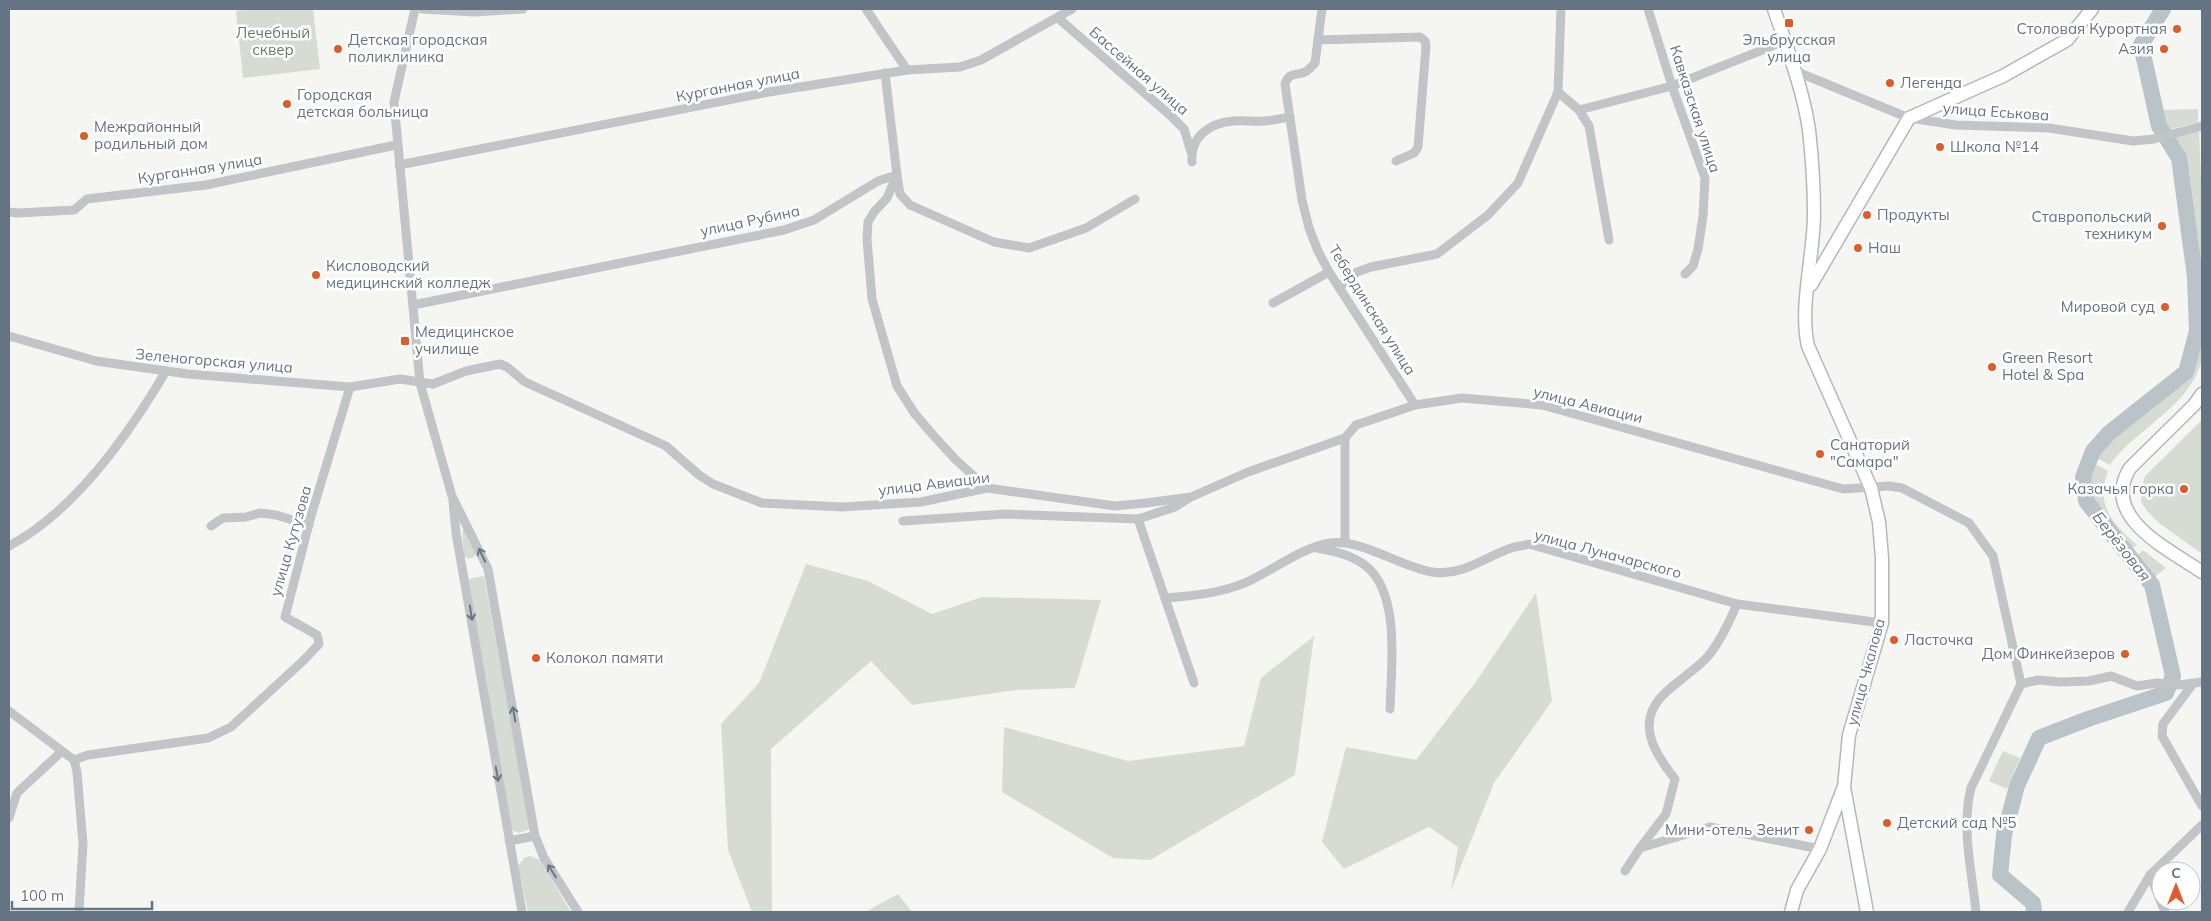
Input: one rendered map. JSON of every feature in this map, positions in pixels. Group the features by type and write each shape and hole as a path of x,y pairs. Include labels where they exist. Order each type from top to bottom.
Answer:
{"street":[{"path":"414,9 394,102 396,145 420,383 452,496 456,533 508,841 522,912"},
{"path":"422,9 476,11 523,9"},
{"path":"866,9 907,70"},
{"name":"Курганная улица","path":"399,165 769,92 884,73 960,67 981,60 1072,9"},
{"name":"Тебердинская улица","path":"1322,9 1315,63 1306,72 1291,74 1285,84 1302,200 1309,228 1329,272 1415,404"},
{"path":"1339,287 1357,272 1371,267 1437,254 1488,215 1518,183 1558,92 1561,9"},
{"name":"Кавказская улица","path":"1648,9 1672,86 1705,178 1704,216 1698,249 1693,266 1685,274"},
{"path":"1774,9 1794,71 1808,128 1814,214 1808,289"},
{"path":"1909,118 2003,76 2067,40 2092,9"},
{"name":"Бассейная улица","path":"1058,18 1170,114 1184,129 1192,157 1194,142 1201,133 1214,125 1232,121 1265,122 1290,116"},
{"path":"1318,40 1420,37 1425,41 1418,147 1414,153 1396,161"},
{"path":"1579,110 1672,86 1785,41"},
{"name":"улица Еськова","path":"1794,71 1909,118 1956,125 2049,128 2133,141 2154,139 2202,126"},
{"path":"884,73 896,175 900,194 910,205 994,242 1029,248 1086,228 1135,199"},
{"path":"1558,92 1579,110 1589,126 1609,240"},
{"name":"улица Чкалова","path":"1867,912 1844,787 1849,735 1882,623 1882,558 1879,522 1871,488 1808,346 1805,317 1808,289 1909,118"},
{"name":"Курганная улица","path":"9,212 74,210 87,199 206,185 396,145"},
{"path":"896,175 887,198 874,212 868,222 867,239 872,299 879,326 897,386 915,414 956,460 987,488"},
{"name":"улица Рубина","path":"413,305 784,230 814,220 878,181 896,175"},
{"path":"1273,303 1329,272"},
{"name":"Зеленогорская улица","path":"9,336 96,361 166,371 350,387 400,379 420,383"},
{"name":"улица Авиации","path":"420,383 433,384 466,371 500,364 507,367 526,382 666,446 698,475 713,484 762,503 842,507 921,502 987,488 1115,506 1191,497"},
{"path":"9,546 29,536 70,501 140,416 166,371"},
{"name":"улица Кутузова","path":"74,760 88,755 208,738 231,727 319,644 317,635 285,616 309,524 350,387"},
{"path":"2202,394 2194,405 2130,468 2126,475 2123,493 2128,514 2134,523 2202,572"},
{"name":"улица Авиации","path":"903,521 1006,514 1138,519 1175,507 1191,497 1248,472 1345,438 1356,425 1415,404 1462,398 1542,405 1843,489 1890,486 1902,488 1969,523 1993,556 2021,684"},
{"path":"1345,438 1345,542"},
{"path":"452,496 488,569 535,836 544,858 578,912"},
{"path":"211,526 223,518 246,517 260,513 276,515 309,524"},
{"path":"1138,519 1194,683"},
{"name":"улица Луначарского","path":"1166,598 1201,595 1246,582 1314,548 1330,543 1345,542 1431,572 1448,573 1478,564 1511,548 1529,544 1737,604 1882,623"},
{"path":"1314,548 1348,556 1368,567 1388,600 1391,618 1390,709"},
{"path":"1625,871 1666,814 1675,779 1661,762 1653,745 1650,727 1653,709 1663,695 1708,656 1724,631 1737,604"},
{"path":"1976,912 1966,820 1968,802 1971,788 2021,684 2038,680 2061,682 2089,681 2111,676 2137,686 2157,683 2178,685 2202,682"},
{"path":"2192,684 2163,724 2162,736 2202,806"},
{"path":"9,711 74,760 78,772 83,844 79,912"},
{"path":"9,818 17,793 61,752"},
{"path":"1791,912 1797,890 1820,849 1844,787"},
{"path":"2128,912 2150,875 2202,825"},
{"path":"1640,848 1710,827 1820,849"},
{"path":"508,841 535,836"},
{"path":"2150,875 2165,912"}],"green space":[{"name":"Лечебный сквер","path":"313,9 320,69 243,78 236,11"},
{"path":"2198,109 2198,122 2168,130 2164,125 2160,110"},
{"path":"2199,130 2202,205 2202,298 2200,298 2199,276 2182,158 2170,137"},
{"path":"2200,304 2202,304 2203,345 2202,358 2197,375 2176,403 2134,439 2110,465 2095,457 2111,436 2188,373 2200,330"},
{"path":"2202,420 2202,554 2159,523 2148,512 2141,502 2141,491 2145,476"},
{"path":"2093,463 2108,471 2104,494 2105,504 2114,522 2137,545 2131,550 2090,499 2087,478"},
{"path":"462,530 465,530 476,553 474,557 469,559 464,556"},
{"path":"2143,550 2166,568 2153,578 2136,556"},
{"path":"806,564 868,581 932,614 982,597 1101,600 1075,688 1016,690 912,705 871,661 771,749 772,912 752,912 728,850 721,724 759,683"},
{"path":"484,576 530,827 528,830 519,833 512,830 468,579"},
{"path":"1536,593 1552,701 1494,783 1451,891 1458,847 1429,827 1344,869 1322,842 1346,747 1416,760 1475,683"},
{"path":"1314,636 1295,775 1150,860 1113,858 1002,792 1004,727 1128,761 1244,746 1261,678"},
{"path":"2003,751 2020,758 2007,789 1989,781"},
{"path":"530,856 540,860 571,912 528,912 518,866 524,858"},
{"path":"898,894 912,912 865,912"}],"waterway":[{"name":"Берёзовая","path":"2034,912 2033,903 2000,875 2004,835 2017,786 2039,738 2088,719 2166,693 2173,676 2152,585 2086,501 2083,477 2093,451 2109,433 2186,372 2197,331 2195,277 2179,158 2159,126 2141,45 2163,9"}],"place":[{"name":"Эльбрусская улица","path":"1789,23"},
{"name":"Столовая Курортная","path":"2177,29"},
{"name":"Детская городская поликлиника","path":"338,49"},
{"name":"Азия","path":"2164,49"},
{"name":"Легенда","path":"1890,83"},
{"name":"Городская детская больница","path":"287,104"},
{"name":"Межрайонный родильный дом","path":"84,136"},
{"name":"Школа №14","path":"1940,147"},
{"name":"Продукты","path":"1867,215"},
{"name":"Ставропольский техникум","path":"2162,226"},
{"name":"Наш","path":"1858,248"},
{"name":"Кисловодский медицинский колледж","path":"316,275"},
{"name":"Мировой суд","path":"2165,307"},
{"name":"Медицинское училище","path":"405,341"},
{"name":"Green Resort Hotel & Spa","path":"1992,367"},
{"name":"Санаторий \"Самара\"","path":"1820,454"},
{"name":"Казачья горка","path":"2184,489"},
{"name":"Ласточка","path":"1894,640"},
{"name":"Дом Финкейзеров","path":"2125,654"},
{"name":"Колокол памяти","path":"536,658"},
{"name":"Детский сад №5","path":"1887,823"},
{"name":"Мини-отель Зенит","path":"1809,830"}]}
